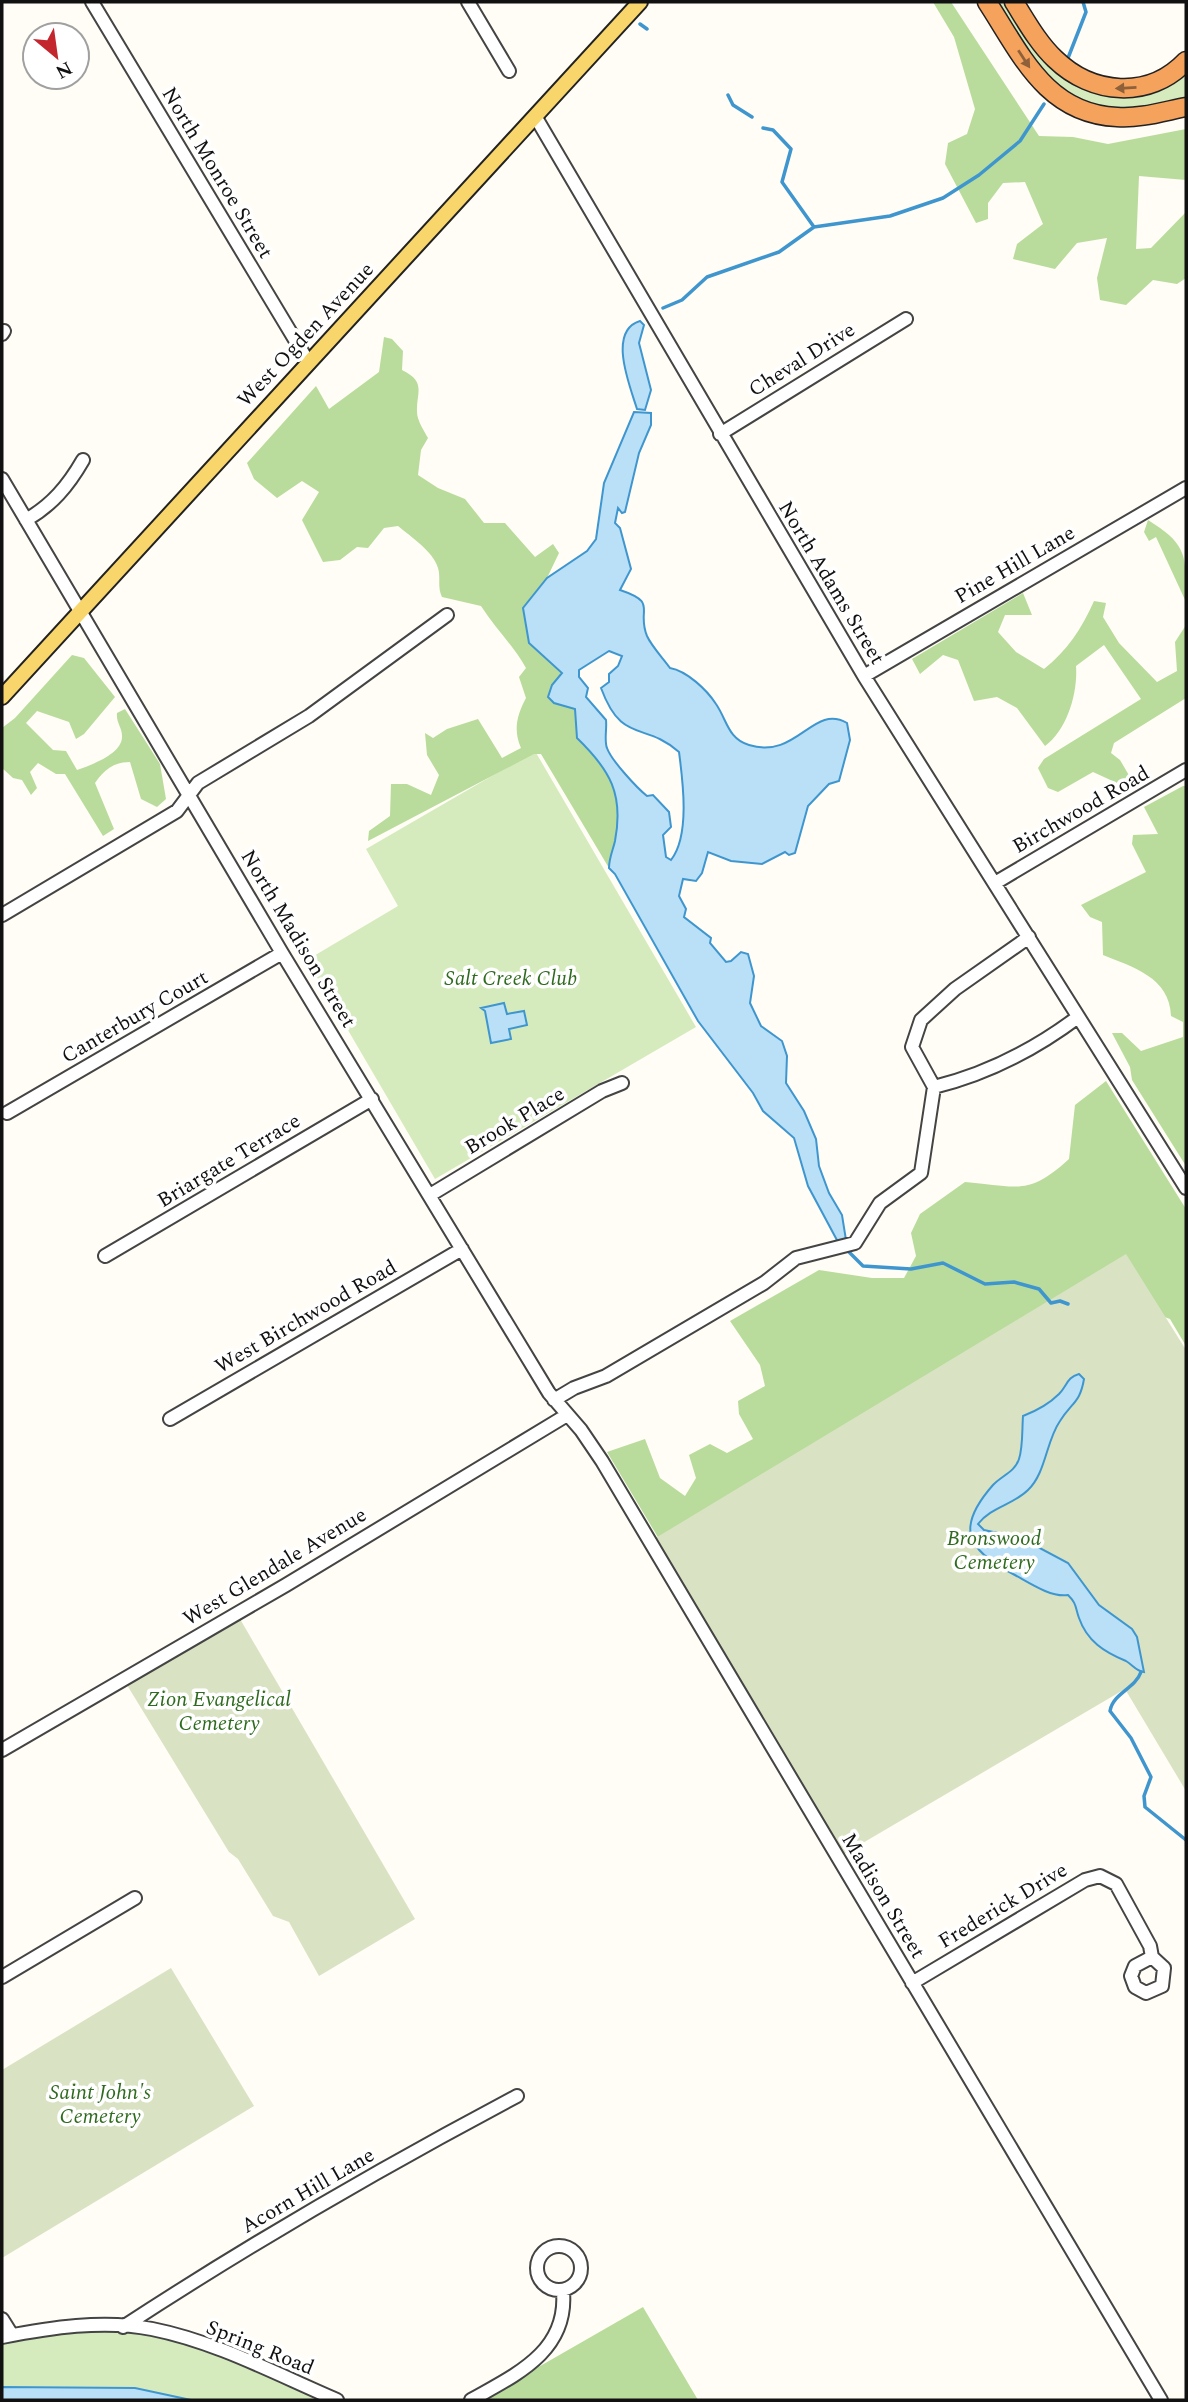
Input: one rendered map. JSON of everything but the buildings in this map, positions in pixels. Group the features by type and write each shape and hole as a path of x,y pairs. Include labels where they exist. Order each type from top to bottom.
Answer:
{"highway":[{"path":"987,2 1049,92 1071,107 1119,118 1186,107"},
{"path":"1014,2 1053,58 1071,73 1093,84 1113,89 1151,84 1169,75 1186,61"}],"main road":[{"name":"West Ogden Avenue","path":"2,697 640,2"}],"street":[{"name":"North Monroe Street","path":"92,2 309,363"},
{"path":"468,2 509,71"},
{"name":"North Adams Street","path":"535,116 864,676 1186,1188"},
{"name":"Cheval Drive","path":"720,434 906,319"},
{"path":"26,520 54,500 69,484 83,460"},
{"name":"North Madison Street","path":"2,479 282,953 554,1400 567,1415"},
{"name":"Pine Hill Lane","path":"864,676 1186,488"},
{"path":"2,915 177,811 198,783 309,716 447,615"},
{"name":"Birchwood Road","path":"995,883 1186,770"},
{"path":"554,1400 574,1388 606,1377 764,1283 796,1258 837,1250 855,1242 880,1203 921,1173 934,1087 912,1048 921,1020 955,989 1029,937"},
{"name":"Canterbury Court","path":"7,1113 282,953"},
{"path":"934,1087 971,1077 1021,1054 1078,1017"},
{"name":"Brook Place","path":"430,1195 602,1091 622,1083"},
{"name":"Briargate Terrace","path":"105,1256 372,1099"},
{"name":"West Birchwood Road","path":"170,1419 462,1249"},
{"name":"West Glendale Avenue","path":"2,1751 286,1585 567,1415"},
{"name":"Madison Street","path":"567,1415 602,1461 1161,2400"},
{"name":"Frederick Drive","path":"912,1983 1079,1884 1100,1875 1116,1884 1150,1946 1152,1958"},
{"path":"2,1977 135,1898"},
{"name":"Acorn Hill Lane","path":"123,2327 195,2280 425,2146 517,2096"},
{"path":"471,2400 527,2368 548,2348 560,2325 563,2292"},
{"path":"2,2319 7,2336"},
{"name":"Spring Road","path":"7,2336 65,2327 150,2328 222,2349 337,2400"}],"green space":[{"path":"933,2 951,2 1039,136 1073,137 1108,144 1186,129 1186,180 1139,176 1136,249 1151,248 1186,212 1186,278 1177,284 1153,280 1126,305 1100,300 1097,278 1107,238 1077,243 1055,269 1013,259 1017,244 1043,224 1025,182 1003,183 988,203 988,219 976,223 945,164 948,143 967,134 975,109 954,37"},
{"path":"995,2 1005,2 1048,65 1086,88 1186,71 1186,99 1123,110 1099,108 1079,101 1046,75"},
{"path":"384,337 392,339 403,351 402,370 415,379 418,388 417,415 428,438 421,450 418,475 438,488 465,499 484,523 505,523 535,557 553,544 559,553 547,578 523,608 538,652 551,660 562,673 552,685 554,703 575,709 577,738 606,772 616,796 617,824 609,868 541,754 534,754 368,841 369,831 390,816 391,784 407,784 431,795 439,775 427,755 425,733 433,738 447,729 478,719 502,758 521,748 517,723 526,698 519,677 526,668 481,606 442,597 439,572 427,550 398,526 384,528 368,548 357,547 340,560 323,562 302,520 319,492 302,481 277,498 254,479 247,463 316,386 329,409 379,372"},
{"path":"1148,520 1171,537 1182,553 1186,573 1186,602 1156,537 1149,541 1144,532"},
{"path":"1023,593 1032,615 1005,615 998,632 1016,652 1044,669 1060,655 1073,638 1094,601 1106,603 1103,617 1119,643 1157,682 1177,671 1175,642 1186,625 1186,698 1114,743 1111,753 1120,760 1130,777 1117,783 1093,772 1058,792 1048,788 1038,768 1044,759 1141,699 1104,645 1076,666 1070,710 1059,731 1045,746 1017,708 997,697 974,701 958,660 943,655 920,674 912,659"},
{"path":"72,655 84,658 115,697 84,734 76,739 69,722 37,711 26,723 53,750 66,751 77,770 105,758 117,748 122,736 117,713 125,709 160,764 166,799 157,807 141,799 130,762 119,763 110,768 95,783 114,829 103,836 65,774 56,774 38,763 30,772 37,788 31,795 22,780 13,778 2,768 2,728 15,718"},
{"name":"Salt Creek Club","path":"535,751 696,1027 435,1179 307,960 398,906 366,849"},
{"path":"1186,786 1186,1166 1132,1080 1130,1067 1112,1033 1122,1033 1141,1051 1183,1037 1183,1022 1171,1016 1164,992 1148,975 1103,955 1102,922 1090,917 1081,905 1146,872 1132,844 1133,835 1158,834 1144,807"},
{"path":"1106,1081 1186,1209 1186,1346 1170,1319 1125,1303 659,1539 607,1452 645,1439 660,1478 685,1496 696,1478 689,1455 710,1444 727,1453 753,1439 739,1414 738,1401 765,1386 760,1365 730,1321 819,1270 872,1278 904,1278 916,1256 911,1233 920,1214 965,1182 1021,1186 1032,1184 1055,1171 1069,1159 1075,1105"},
{"name":"Bronswood Cemetery","path":"1126,1254 1186,1350 1186,1791 1125,1689 844,1854 654,1539"},
{"name":"Zion Evangelical Cemetery","path":"240,1619 415,1919 319,1976 289,1922 273,1916 238,1859 229,1852 127,1685"},
{"name":"Saint John's Cemetery","path":"171,1968 254,2106 2,2258 2,2070"},
{"path":"643,2307 698,2400 481,2400"},
{"path":"100,2328 150,2331 215,2351 329,2400 2,2400 2,2340"}],"water":[{"path":"640,321 644,325 639,343 651,390 645,410 637,409 626,374 623,347 630,327"},
{"path":"634,412 651,413 651,425 639,453 625,512 622,513 618,508 615,523 620,528 631,569 620,590 643,603 644,627 652,644 670,668 690,677 707,693 732,734 749,745 766,748 780,745 824,720 835,719 847,723 850,740 839,781 829,784 808,806 795,853 789,855 785,852 762,864 731,861 708,852 702,873 696,881 683,879 679,896 686,909 684,917 711,938 710,943 726,962 741,952 748,954 754,976 750,1003 761,1026 782,1041 787,1056 786,1083 804,1111 816,1139 819,1166 829,1193 842,1215 846,1240 838,1242 808,1186 794,1138 763,1111 753,1093 698,1021 615,874 609,868 618,810 612,784 598,761 577,738 575,709 554,703 548,697 552,685 562,673 529,643 523,608 547,578 587,551 596,539 604,483","holes":["609,651 622,656 618,666 609,674 609,682 601,688 609,706 626,725 655,737 679,752 683,823 677,850 671,860 666,857 663,835 671,827 669,812 653,795 647,796 609,753 606,745 606,720 586,697 588,688 579,677 579,670"]},
{"path":"504,1003 507,1014 524,1011 527,1025 509,1029 511,1039 491,1043 485,1011 481,1008"},
{"path":"1079,1374 1084,1379 1080,1393 1055,1429 1034,1483 1022,1495 989,1514 978,1524 984,1530 1021,1538 1068,1563 1099,1605 1132,1629 1137,1637 1144,1672 1110,1654 1092,1639 1082,1626 1074,1603 1068,1595 1047,1592 997,1565 984,1555 971,1536 970,1525 981,1500 993,1485 1011,1471 1019,1459 1023,1416 1051,1401"},
{"path":"2,2387 135,2388 191,2400 2,2400"}],"waterway":[{"path":"1068,58 1086,12 1083,2"},
{"path":"640,24 647,29"},
{"path":"728,95 733,105 752,117"},
{"path":"663,308 682,300 707,277 779,252 814,227 890,216 943,198 979,175 1020,141 1044,104"},
{"path":"763,128 773,130 791,149 782,182 814,227"},
{"path":"847,1250 863,1266 911,1269 943,1263 985,1284 1014,1282 1039,1289 1051,1303 1060,1301 1068,1304"},
{"path":"1141,1672 1134,1683 1115,1700 1110,1711 1131,1738 1151,1777 1144,1796 1145,1807 1186,1840"}]}
